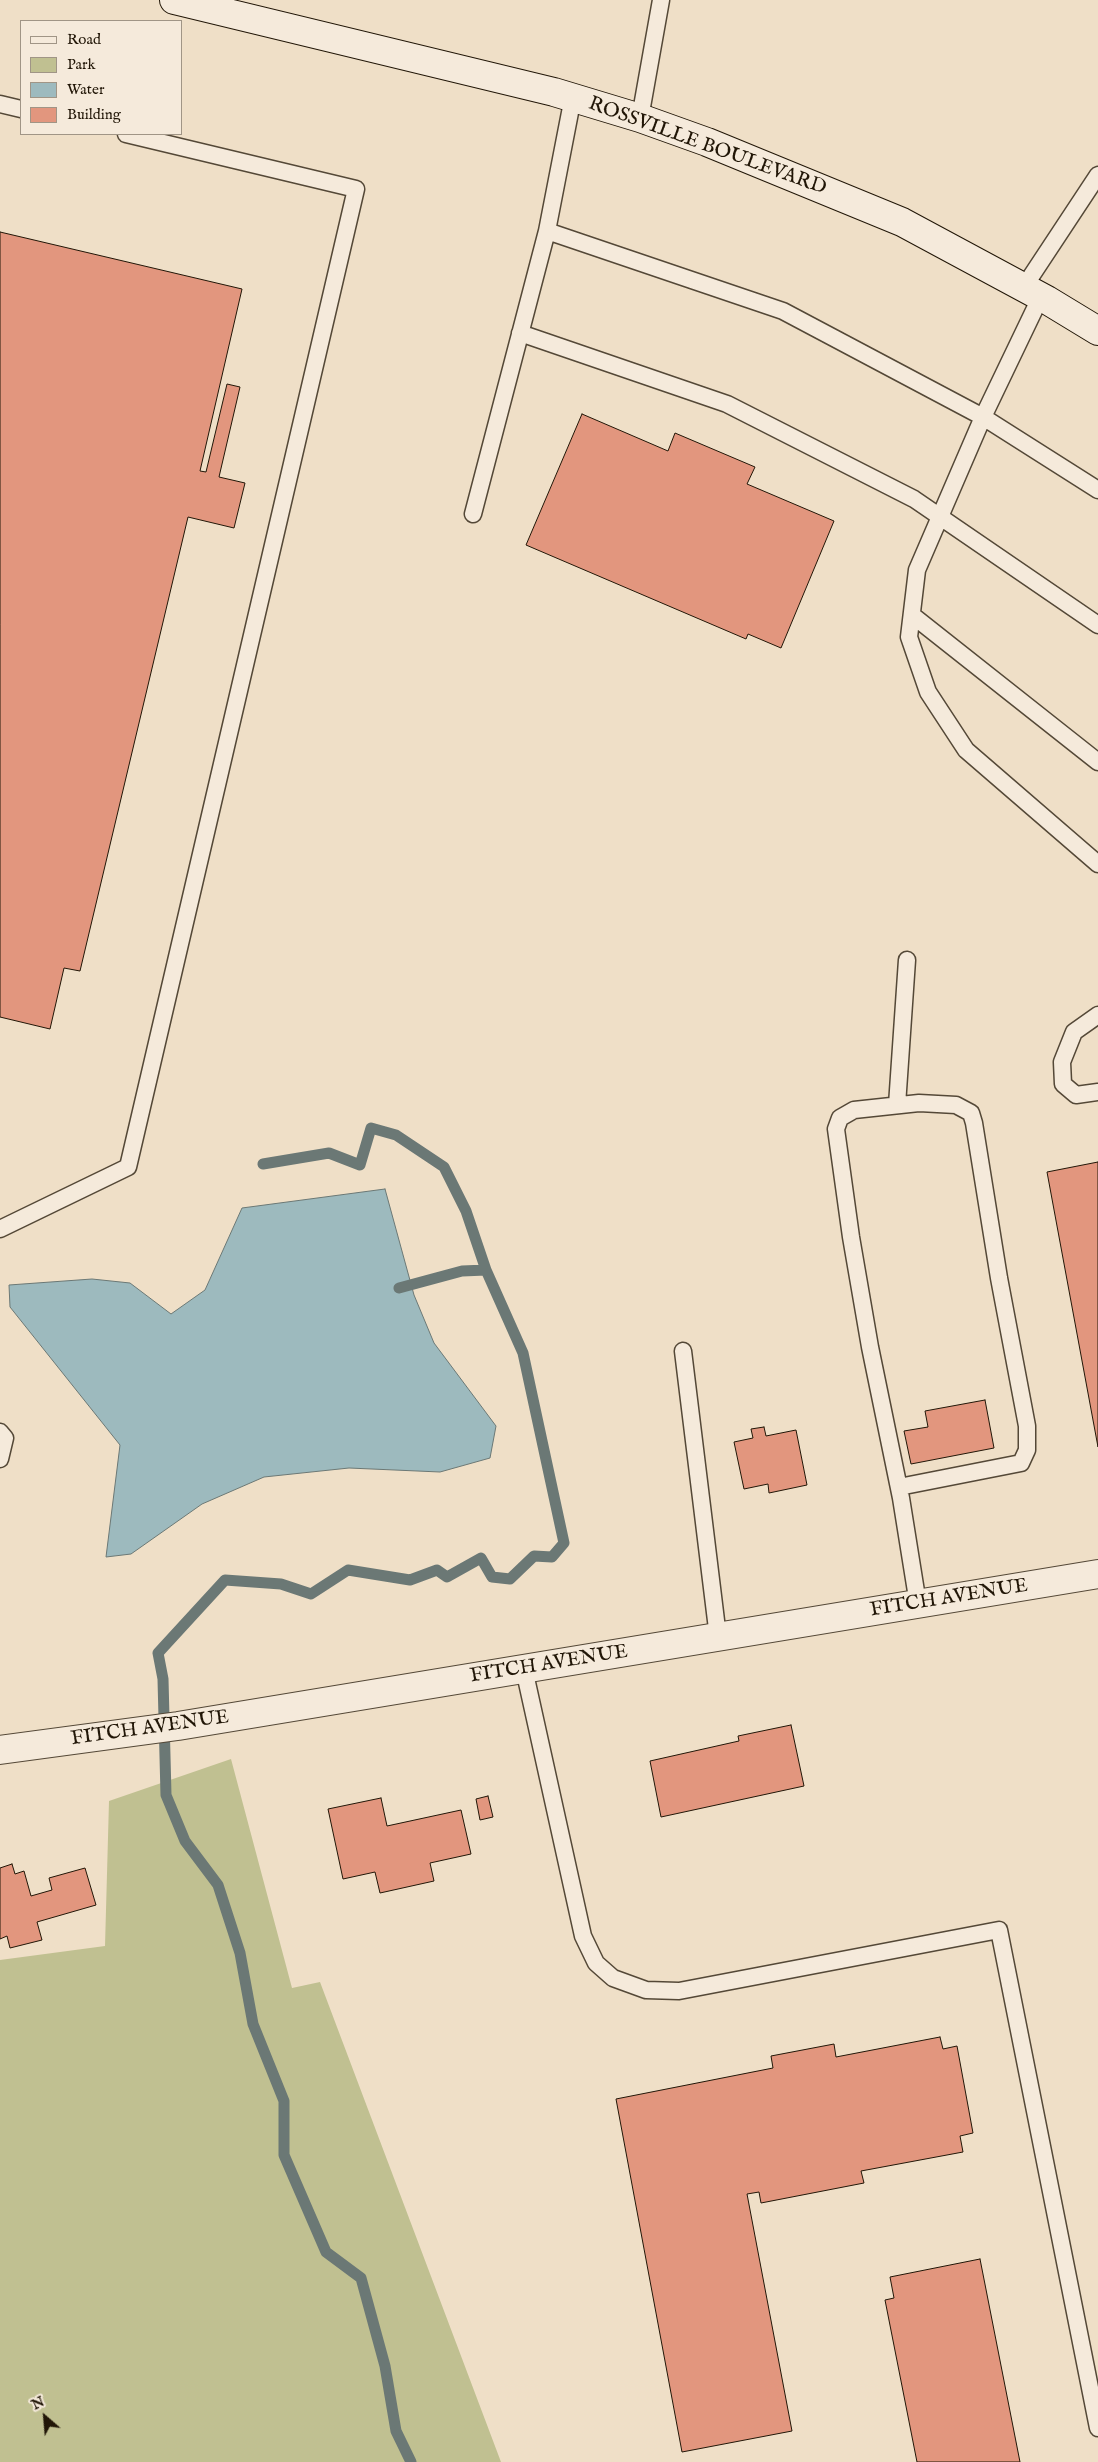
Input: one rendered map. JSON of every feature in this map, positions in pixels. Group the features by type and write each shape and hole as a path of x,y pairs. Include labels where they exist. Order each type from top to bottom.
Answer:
{"street":[{"name":"ROSSVILLE BOULEVARD","path":"174,0 573,98 640,118 707,142 902,222 1032,292 1098,331"},
{"name":"FITCH AVENUE","path":"0,1750 178,1726 1098,1574"}],"lane":[{"path":"640,118 662,0"},
{"path":"474,514 547,231 573,98"},
{"path":"0,104 20,109"},
{"path":"0,1229 128,1167 356,189 130,135"},
{"path":"1098,175 1032,292 983,417 917,570 909,637 928,692 966,750 1098,864"},
{"path":"547,231 783,311 983,417 1098,490"},
{"path":"520,333 728,404 914,499 1098,625"},
{"path":"912,615 1098,762"},
{"path":"897,1105 906,960"},
{"path":"1098,1015 1074,1032 1062,1062 1063,1084 1076,1096 1098,1092"},
{"path":"898,1487 1021,1463 1027,1450 1027,1426 971,1113 956,1105 897,1105 854,1110 840,1118 836,1129 851,1238 918,1604"},
{"path":"683,1351 718,1637"},
{"path":"0,1432 5,1438 0,1459"},
{"path":"524,1669 583,1936 596,1963 613,1978 646,1990 678,1991 999,1930 1098,2428"}],"green space":[{"path":"231,1759 292,1988 320,1982 501,2462 0,2462 0,1960 105,1946 109,1801"}],"water":[{"path":"385,1189 414,1295 434,1343 496,1426 490,1458 440,1472 349,1468 264,1477 202,1504 131,1554 106,1557 120,1445 10,1307 9,1285 92,1279 130,1283 171,1314 205,1290 242,1208"}],"building":[{"path":"0,232 242,289 200,471 206,472 227,384 240,387 219,477 245,483 234,528 188,517 80,971 64,968 50,1029 0,1017"},
{"path":"582,414 668,451 675,433 755,467 747,484 834,521 781,648 748,634 746,639 526,545"},
{"path":"1098,1162 1098,1447 1047,1172"},
{"path":"985,1400 994,1448 911,1464 904,1431 928,1427 925,1411"},
{"path":"764,1427 766,1436 796,1430 807,1485 769,1493 768,1484 744,1489 734,1442 753,1438 751,1429"},
{"path":"791,1725 804,1786 661,1817 650,1761 739,1741 738,1736"},
{"path":"488,1796 493,1817 480,1820 476,1799"},
{"path":"381,1798 387,1826 461,1810 471,1854 430,1863 434,1881 380,1893 375,1872 343,1879 328,1809"},
{"path":"12,1864 15,1874 24,1871 31,1896 52,1890 49,1878 85,1868 96,1905 37,1922 42,1940 10,1948 7,1936 0,1939 0,1868"},
{"path":"940,2037 943,2049 957,2046 973,2133 960,2136 963,2152 861,2171 864,2183 761,2203 759,2192 747,2194 792,2431 682,2452 616,2099 773,2068 771,2056 834,2044 836,2057"},
{"path":"980,2259 1020,2462 917,2462 885,2300 894,2298 890,2277"}],"waterway":[{"path":"263,1164 329,1153 360,1165 371,1128 396,1135 444,1167 466,1211 486,1270 523,1353 564,1543 552,1557 534,1556 510,1579 492,1577 481,1558 447,1577 437,1570 410,1580 348,1570 311,1594 281,1584 225,1580 158,1653 163,1679 166,1795 185,1841 218,1885 240,1953 253,2024 284,2101 284,2155 326,2252 361,2278 385,2366 396,2431 411,2462"},
{"path":"399,1288 462,1271 486,1270"}]}
